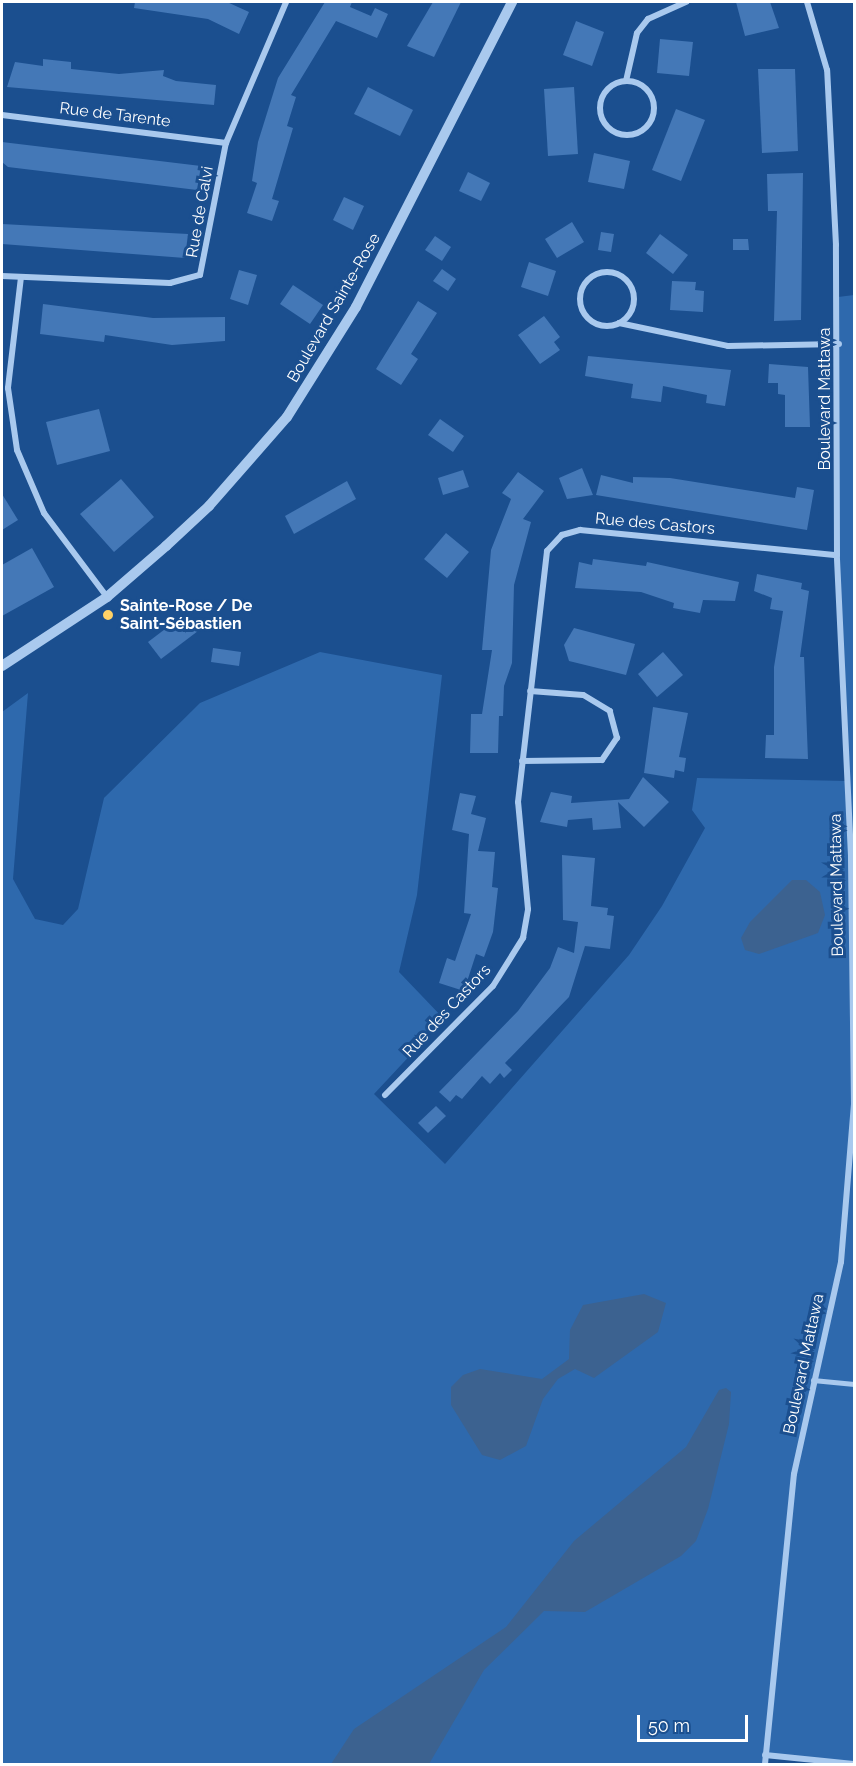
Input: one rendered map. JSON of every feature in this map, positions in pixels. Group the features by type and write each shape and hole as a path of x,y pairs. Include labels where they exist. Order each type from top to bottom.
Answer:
{"street":[{"name":"Rue de Calvi","path":"2,276 170,283 200,275 226,143 285,2"},
{"name":"Boulevard Sainte-Rose","path":"2,666 107,597 209,506 287,417 356,306 512,2"},
{"path":"626,81 644,87 654,102 652,121 629,136 611,131 600,109 605,93 626,81 637,33 648,19 686,2"},
{"name":"Boulevard Mattawa","path":"765,1764 794,1474 841,1262 854,1105 851,856 837,555 839,344 827,70 807,2"},
{"name":"Rue de Tarente","path":"2,115 226,143"},
{"path":"619,323 632,310 630,284 616,273 598,273 584,284 582,310 602,325 619,323 728,346 839,344"},
{"path":"21,277 8,388 16,450 44,513 107,597"},
{"name":"Rue des Castors","path":"385,1095 493,986 523,938 528,909 518,802 547,551 562,536 580,530 837,555"},
{"path":"522,761 602,760 617,738 610,711 582,695 530,691"},
{"path":"765,1755 854,1764"}],"lane":[{"path":"813,1380 855,1384"}],"shaded area":[{"path":"854,295 854,1764 766,1755 765,1764 2,1764 2,712 28,693 13,879 35,919 63,925 78,909 104,798 200,703 320,652 442,675 417,895 399,972 444,1019 374,1094 445,1164 629,955 662,906 705,828 692,810 697,778 847,781 837,555 838,297"},
{"path":"792,880 806,880 820,892 825,915 818,933 759,954 745,950 741,938 750,922"},
{"path":"644,1294 666,1303 658,1332 594,1378 575,1369 558,1379 543,1399 526,1446 500,1460 482,1455 451,1405 451,1387 463,1375 480,1369 542,1379 569,1359 570,1330 583,1305"},
{"path":"726,1388 731,1392 729,1424 708,1509 696,1541 681,1556 585,1612 544,1611 484,1670 429,1764 331,1764 354,1729 506,1627 574,1541 686,1447 719,1390"}],"building":[{"path":"135,2 227,2 249,12 239,34 208,19 134,8"},
{"path":"325,2 352,2 350,7 371,16 375,8 388,14 377,38 336,21 291,95 296,97 287,126 293,128 272,199 279,201 272,221 247,213 257,183 252,181 258,142 278,78"},
{"path":"433,2 461,2 434,57 407,46"},
{"path":"736,2 770,2 779,28 745,36"},
{"path":"576,21 604,32 592,66 563,55"},
{"path":"660,39 693,42 689,76 657,73"},
{"path":"43,59 71,62 71,69 119,74 164,70 163,76 176,81 216,85 214,105 7,87 15,62 43,66"},
{"path":"758,69 795,69 798,151 762,153"},
{"path":"368,87 413,110 400,136 354,114"},
{"path":"574,87 578,154 548,156 544,89"},
{"path":"676,109 705,120 681,181 652,170"},
{"path":"2,142 201,166 197,190 8,167 2,162"},
{"path":"594,153 630,161 624,189 588,182"},
{"path":"468,172 490,183 481,201 459,191"},
{"path":"803,173 801,320 774,321 777,211 768,211 767,174"},
{"path":"344,197 364,206 353,230 333,220"},
{"path":"572,222 584,242 557,258 545,239"},
{"path":"2,224 188,234 185,258 2,244"},
{"path":"601,232 614,234 611,252 598,250"},
{"path":"660,234 688,255 673,274 646,253"},
{"path":"435,236 451,247 442,261 425,250"},
{"path":"733,239 748,239 749,250 733,250"},
{"path":"529,262 556,271 548,296 521,287"},
{"path":"442,269 456,279 448,291 433,281"},
{"path":"239,270 257,275 248,305 230,299"},
{"path":"672,281 696,282 695,290 704,291 703,312 670,310"},
{"path":"293,285 323,305 310,324 280,304"},
{"path":"418,301 437,313 411,354 418,359 401,385 376,369"},
{"path":"43,304 153,318 225,317 225,341 172,345 105,335 104,342 40,334"},
{"path":"544,316 560,337 554,342 560,350 540,364 518,335"},
{"path":"588,356 731,370 725,406 706,403 707,395 663,386 661,402 631,398 633,384 585,376"},
{"path":"769,364 808,367 810,427 785,427 785,395 778,394 778,383 768,383"},
{"path":"99,409 110,451 57,465 46,422"},
{"path":"440,419 464,436 453,452 428,435"},
{"path":"582,468 593,495 567,499 559,478"},
{"path":"463,470 469,487 443,495 438,478"},
{"path":"518,472 544,491 523,519 531,522 514,585 512,663 504,686 503,716 499,716 498,753 470,753 471,714 482,714 492,650 482,650 491,550 511,499 502,493"},
{"path":"601,475 633,483 633,477 670,478 795,498 797,487 814,490 807,530 596,495"},
{"path":"121,479 154,517 114,552 80,514"},
{"path":"347,481 356,499 294,534 285,516"},
{"path":"2,494 18,520 2,530"},
{"path":"446,533 469,552 447,578 424,559"},
{"path":"32,548 54,587 2,616 2,565"},
{"path":"593,559 646,566 647,562 739,582 735,601 703,600 700,613 673,608 674,603 641,592 575,588 579,562 592,565"},
{"path":"757,574 802,583 801,589 809,591 800,657 804,657 808,759 765,758 766,735 774,735 774,667 783,611 770,609 772,598 754,591"},
{"path":"185,614 198,631 161,659 148,642"},
{"path":"574,628 635,644 626,675 569,661 564,645"},
{"path":"213,648 241,652 239,666 211,662"},
{"path":"663,652 683,675 657,697 638,674"},
{"path":"653,707 688,713 679,757 686,758 684,772 675,770 674,778 644,773"},
{"path":"643,777 669,802 644,827 618,802 621,828 593,830 592,818 568,820 567,827 540,822 551,792 572,796 571,803 629,799"},
{"path":"460,793 476,796 471,814 486,818 478,851 495,852 492,887 498,888 493,932 484,957 476,954 464,991 439,983 447,958 455,961 471,914 464,913 469,834 452,830"},
{"path":"562,855 595,858 591,906 608,908 607,915 614,916 610,949 585,946 569,997 505,1063 512,1070 504,1078 500,1073 490,1084 482,1076 462,1099 456,1095 450,1102 439,1092 518,1011 550,968 558,947 574,953 578,922 563,920"},
{"path":"436,1106 446,1116 428,1133 418,1123"}],"place":[{"name":"Sainte-Rose / De Saint-Sébastien","path":"108,615"}]}
